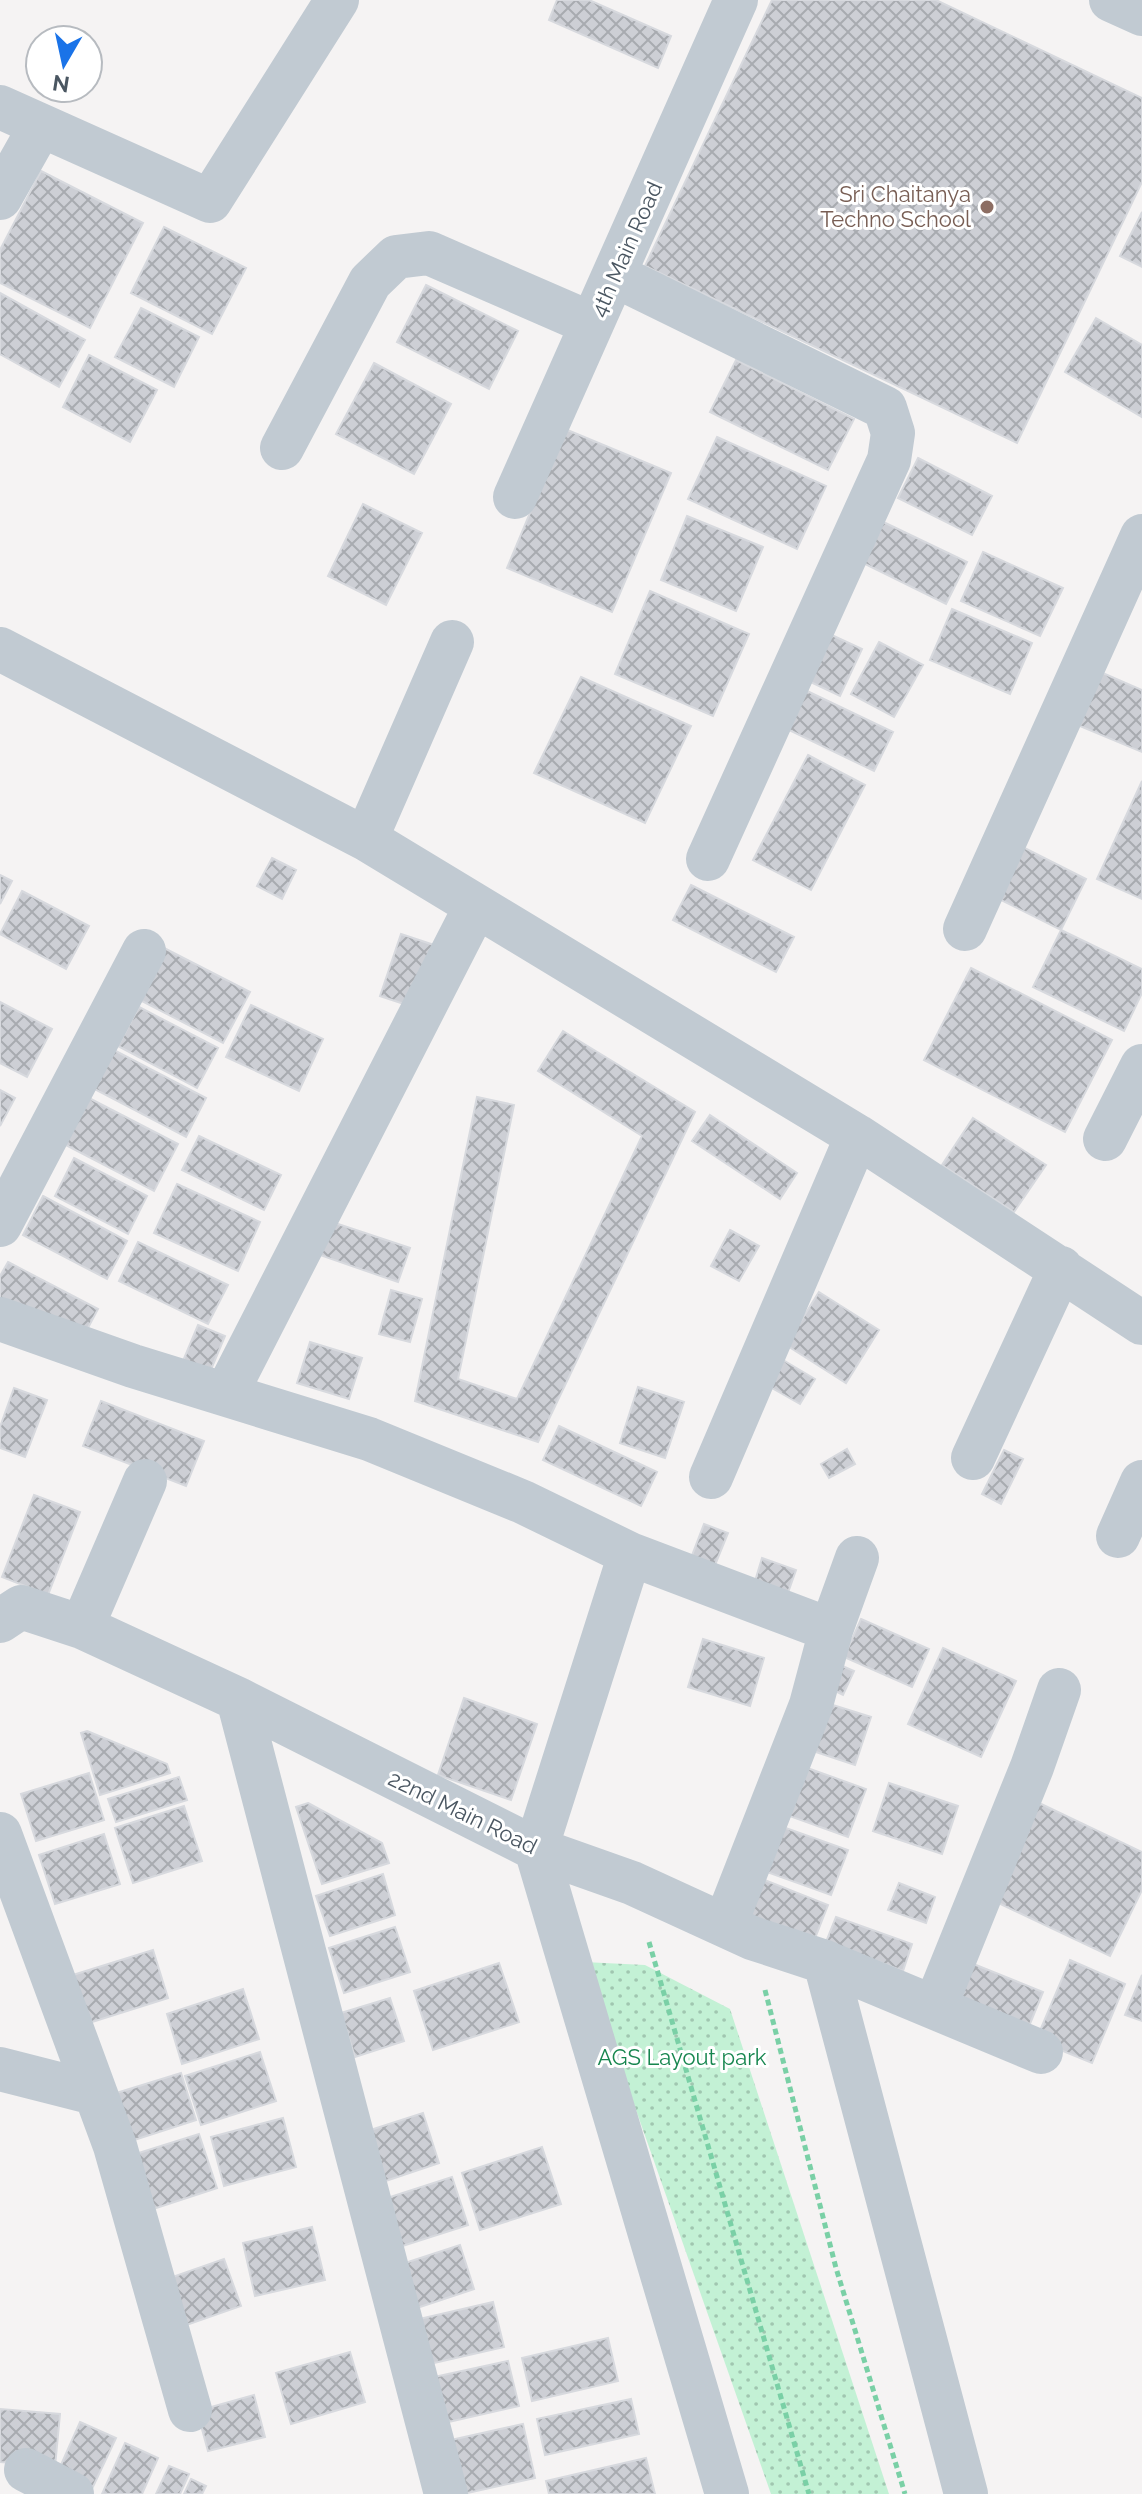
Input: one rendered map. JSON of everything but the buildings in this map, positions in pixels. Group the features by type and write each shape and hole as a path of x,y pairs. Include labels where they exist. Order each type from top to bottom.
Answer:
{"street":[{"path":"0,107 210,201 337,0"},
{"name":"4th Main Road","path":"515,497 736,0"},
{"path":"1111,0 1142,14"},
{"path":"0,198 40,127"},
{"path":"282,448 370,282 396,257 429,253 592,324"},
{"path":"614,275 885,408 893,433 889,460 708,859"},
{"path":"965,929 1142,536"},
{"path":"366,839 452,642"},
{"path":"0,649 366,839 857,1136 1142,1323"},
{"path":"226,1394 476,906"},
{"path":"0,1225 144,951"},
{"path":"1105,1139 1142,1066"},
{"path":"711,1477 857,1136"},
{"path":"973,1458 1061,1268"},
{"path":"0,1319 369,1439 523,1502 630,1554 831,1630"},
{"path":"82,1627 145,1481"},
{"path":"1118,1536 1142,1482"},
{"path":"630,1554 536,1849 727,2494"},
{"path":"738,1931 811,1705 831,1630 857,1558"},
{"name":"22nd Main Road","path":"0,1621 21,1607 82,1627 238,1699 536,1849 632,1883 738,1931 825,1962 1041,2052"},
{"path":"935,2007 1032,1767 1059,1690"},
{"path":"238,1699 446,2494"},
{"path":"0,1834 115,2146 190,2410"},
{"path":"825,1962 966,2494"},
{"path":"0,2069 94,2093"},
{"path":"26,2470 72,2494"}],"path":[{"path":"632,1883 809,2494"},
{"path":"738,1931 905,2494"}],"green space":[{"name":"AGS Layout park","path":"584,1962 645,1965 730,2009 889,2494 771,2494"}],"place":[{"name":"Sri Chaitanya Techno School","path":"987,207"}]}
